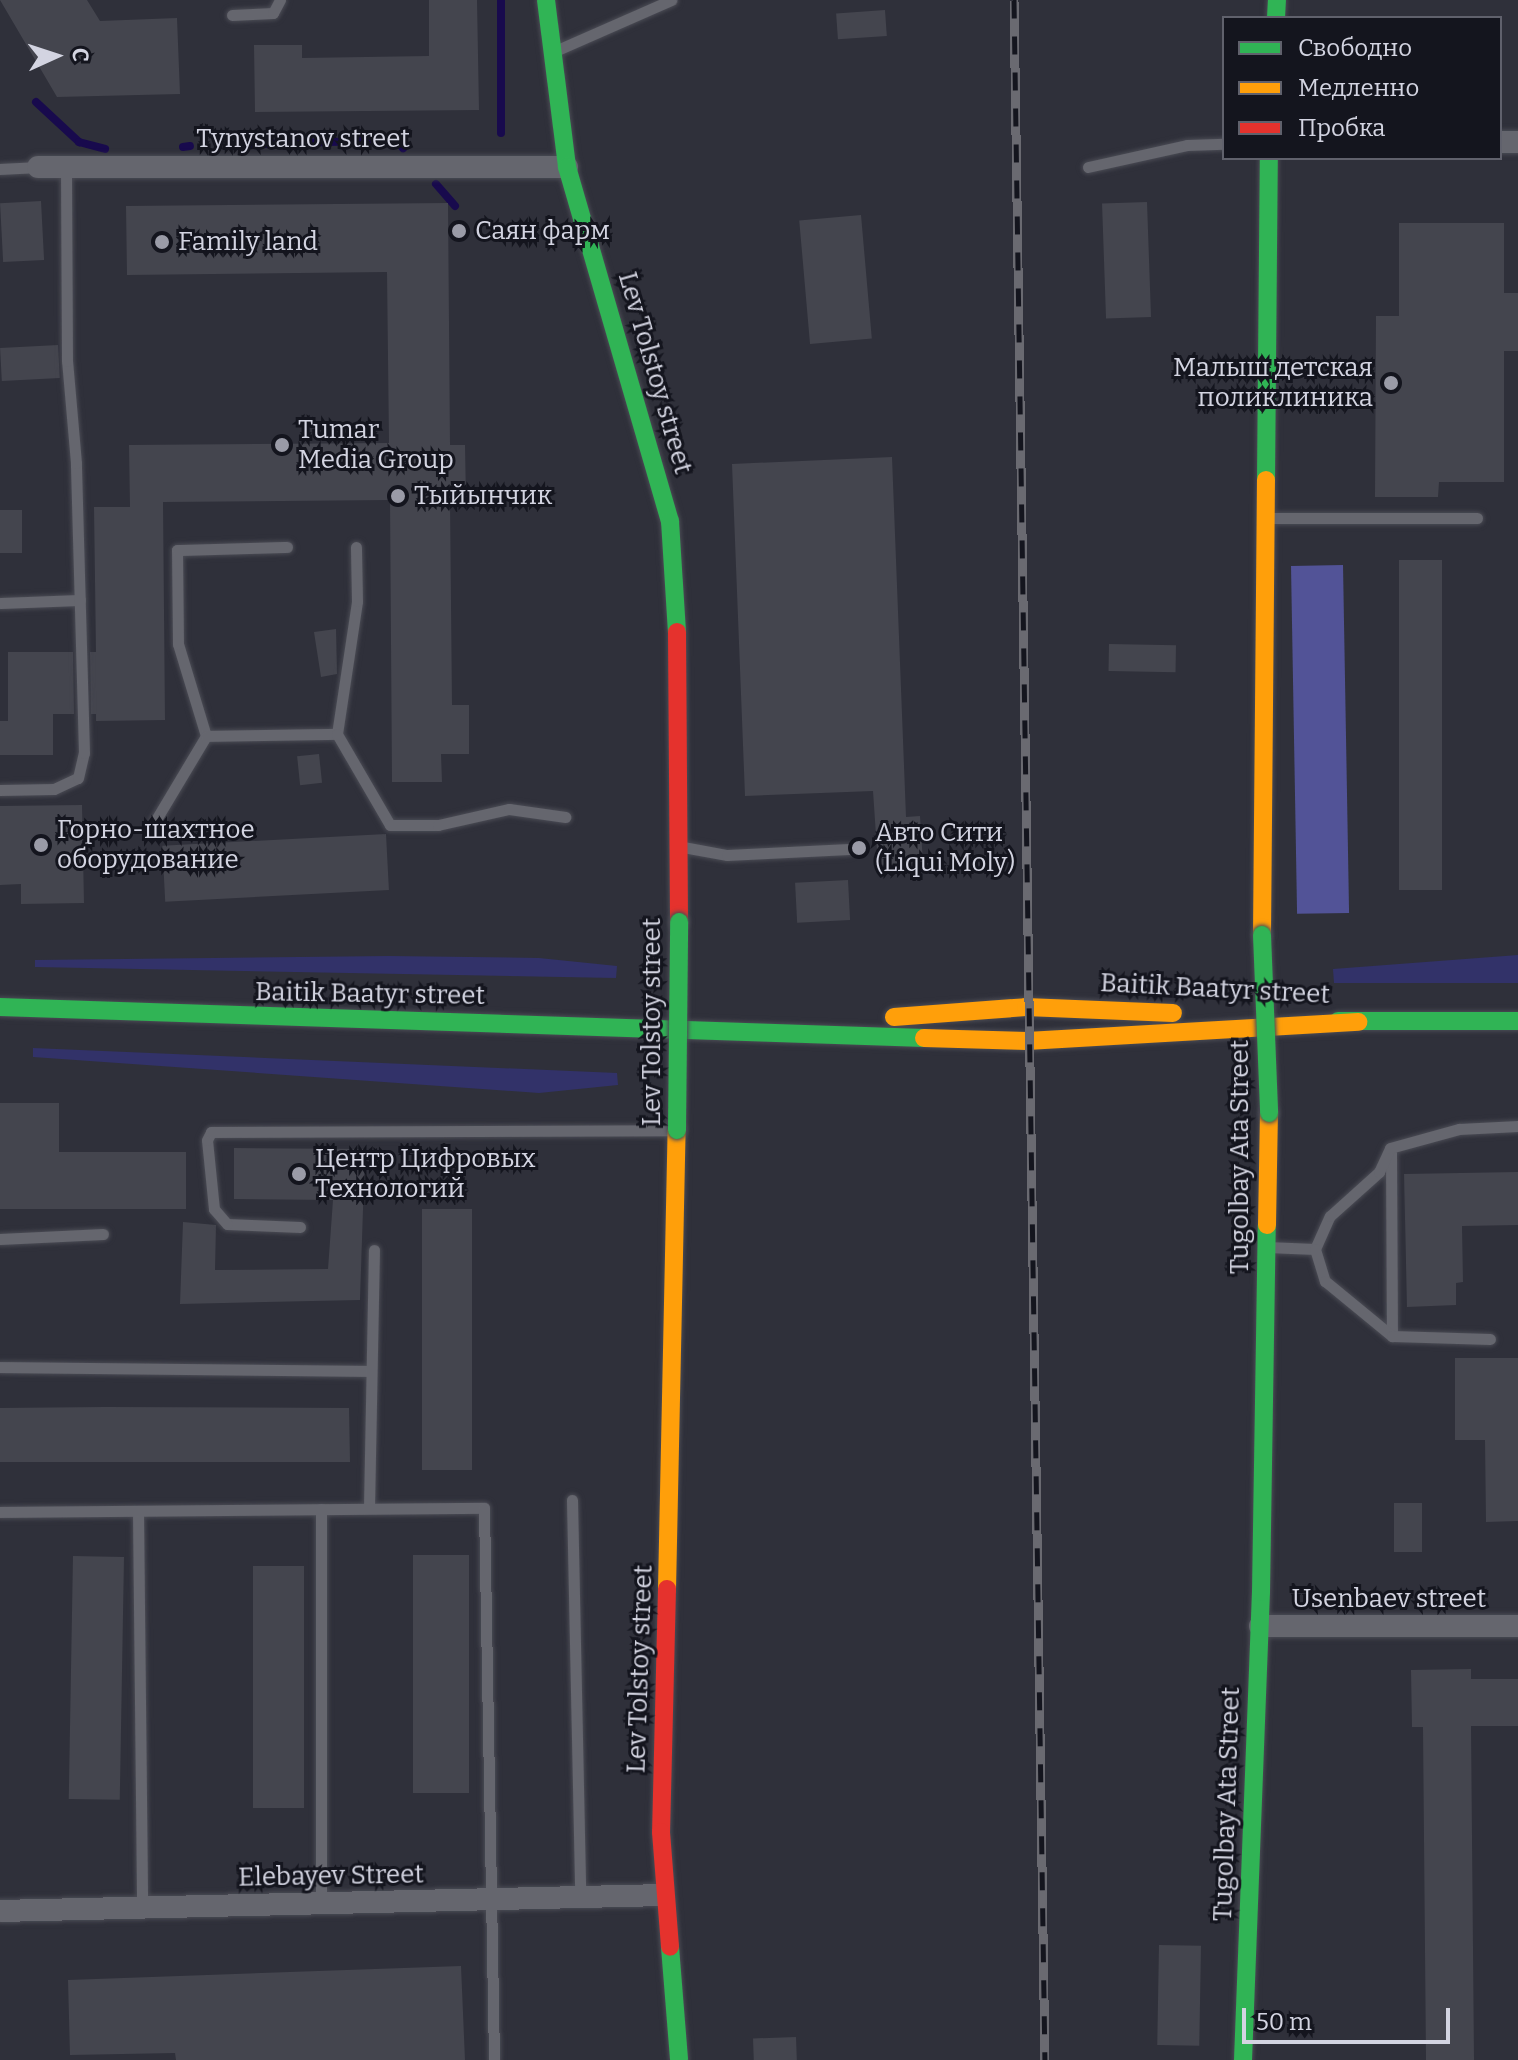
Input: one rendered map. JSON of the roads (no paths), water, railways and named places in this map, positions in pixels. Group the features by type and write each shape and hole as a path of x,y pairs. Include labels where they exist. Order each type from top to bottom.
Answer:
{"main road":[{"name":"Lev Tolstoy street","path":"546,0 550,53 567,167 670,521 680,685 679,922 663,1895 679,2060"},
{"name":"Tugolbay Ata Street","path":"1243,2060 1260,1626 1269,1113 1262,935 1269,160"},
{"name":"Baitik Baatyr street","path":"0,1007 329,1022 738,1029 1027,1041 1358,1022"},
{"name":"Baitik Baatyr street","path":"738,1029 1026,1007 1358,1022"},
{"path":"1358,1022 1518,1021"}],"street":[{"name":"Tynystanov street","path":"38,167 567,167"},
{"name":"Usenbaev street","path":"1260,1626 1518,1626"},
{"name":"Elebayev Street","path":"0,1911 663,1895"}],"lane":[{"path":"232,15 273,13 280,0"},
{"path":"550,53 671,0"},
{"path":"1088,167 1187,145 1222,144"},
{"path":"0,169 38,167"},
{"path":"0,790 54,789 78,778 84,753 80,600 67,361 66,167"},
{"path":"1264,518 1477,518"},
{"path":"151,828 206,736 178,644 177,550 287,547"},
{"path":"356,547 357,601 337,734 390,825 438,825 509,809 565,817"},
{"path":"0,603 80,600"},
{"path":"206,736 337,734"},
{"path":"678,846 727,855 849,849"},
{"path":"1490,1339 1392,1336 1325,1281 1315,1249 1330,1216 1379,1172 1390,1148 1459,1129 1518,1126"},
{"path":"300,1227 227,1224 214,1209 207,1140 211,1132 677,1130"},
{"path":"1390,1148 1392,1336"},
{"path":"0,1239 103,1234"},
{"path":"1267,1247 1315,1249"},
{"path":"369,1508 374,1250"},
{"path":"0,1367 370,1371"},
{"path":"572,1500 580,1899"},
{"path":"0,1512 484,1508 494,2060"},
{"path":"321,1509 321,1904"},
{"path":"138,1511 142,1908"}],"waterway":[{"path":"501,0 501,133"},
{"path":"36,102 79,142 105,149"},
{"path":"234,145 396,140 403,148"},
{"path":"183,147 190,146"},
{"path":"436,184 455,206"}],"railway":[{"path":"1014,0 1045,2060"}],"place":[{"name":"Саян фарм","path":"459,231"},
{"name":"Family land","path":"162,242"},
{"name":"Малыш детская поликлиника","path":"1391,383"},
{"name":"Tumar Media Group","path":"282,445"},
{"name":"Тыйынчик","path":"398,496"},
{"name":"Горно-шахтное оборудование","path":"41,845"},
{"name":"Авто Сити (Liqui Moly)","path":"859,848"},
{"name":"Центр Цифровых Технологий","path":"299,1174"}]}
